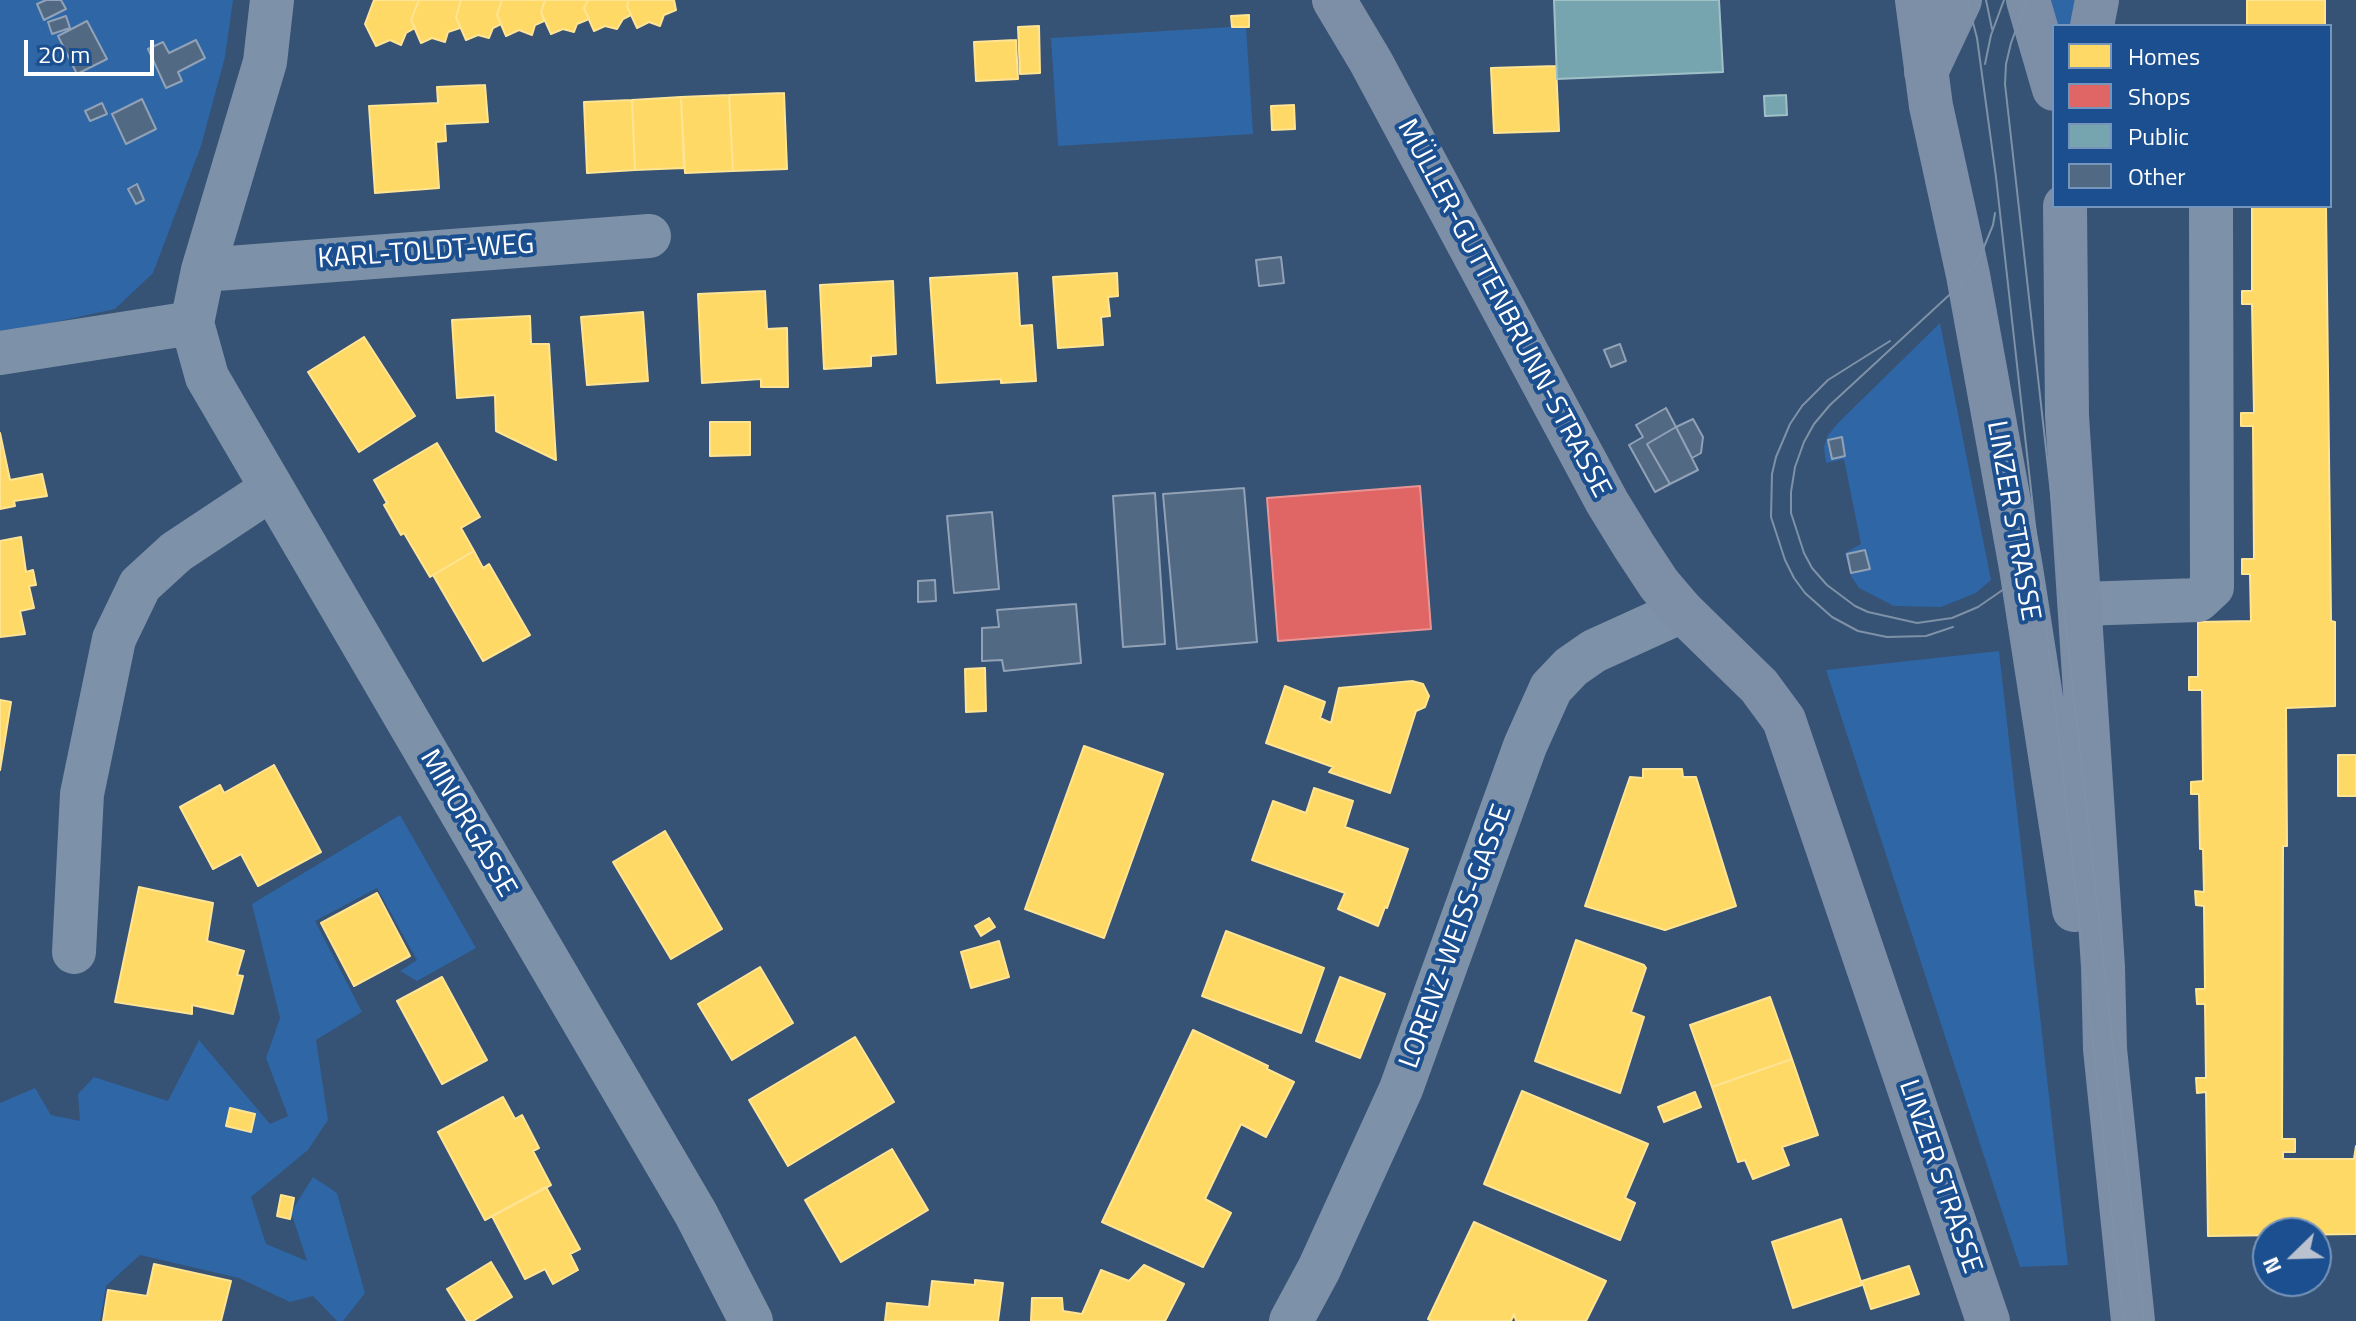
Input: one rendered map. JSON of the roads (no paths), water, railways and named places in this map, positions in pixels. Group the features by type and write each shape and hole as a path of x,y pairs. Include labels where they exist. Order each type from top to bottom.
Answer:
{"main road":[{"name":"MÜLLER-GUTTENBRUNN-STRASSE","path":"1334,0 1371,62 1607,502 1659,584 1682,611"},
{"name":"LINZER STRASSE","path":"1917,0 1934,120 1968,275 2021,568 2083,968 2105,1049"},
{"path":"1926,72 1960,0"},
{"path":"2028,0 2052,82"},
{"path":"2092,24 2097,0"},
{"name":"LINZER STRASSE","path":"2065,208 2067,416 2103,967 2105,1049 2133,1321"},
{"name":"LINZER STRASSE","path":"1682,611 1759,686 1784,720 1988,1321"}],"street":[{"path":"0,353 192,323 203,270 265,62 272,0"},
{"name":"LINZER STRASSE","path":"2081,604 2198,600 2212,587 2211,208"},
{"name":"KARL-TOLDT-WEG","path":"203,270 649,236"},
{"name":"MINORGASSE","path":"192,323 207,377 696,1214 751,1321"},
{"path":"74,952 82,794 114,639 140,585 176,552 271,489"},
{"name":"LORENZ-WEISS-GASSE","path":"1291,1321 1319,1269 1401,1089 1529,735 1551,688 1571,667 1594,651 1682,611"}],"tram line":[{"path":"1967,0 1977,38 1996,177 2124,1321"},
{"path":"1986,0 1992,29"},
{"path":"1985,64 1991,35 2004,0"},
{"path":"2027,0 2011,43 2005,84 2144,1321"},
{"path":"1995,213 1979,259 1959,286 1830,405 1814,424 1795,467 1791,513 1804,553 1827,585 1868,612 1917,623 1952,618 1978,607 2013,580 2037,540"},
{"path":"1890,341 1828,380 1802,406 1790,424 1776,457 1772,474 1771,517 1794,578 1805,593 1832,617 1858,631 1887,637 1926,636 1953,627"}]}
